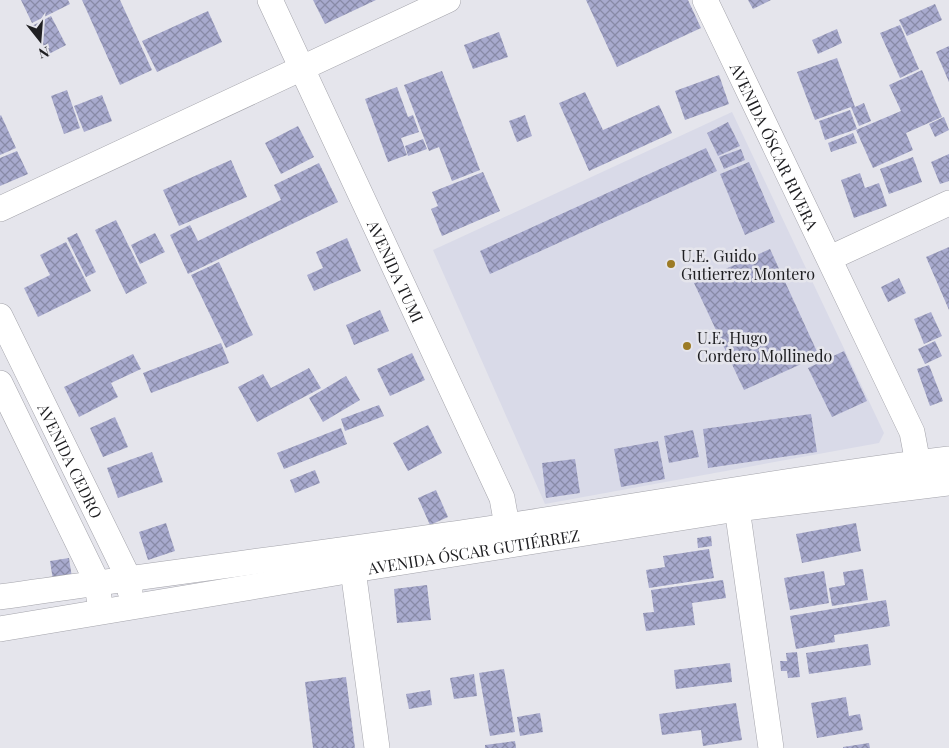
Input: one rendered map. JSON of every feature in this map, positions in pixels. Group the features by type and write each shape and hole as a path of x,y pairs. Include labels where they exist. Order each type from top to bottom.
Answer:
{"street":[{"name":"AVENIDA TUMI","path":"270,0 502,498 509,535"},
{"path":"0,209 448,0"},
{"name":"AVENIDA ÓSCAR RIVERA","path":"705,0 912,432 921,474"},
{"path":"830,258 949,203"},
{"name":"AVENIDA CEDRO","path":"0,316 128,577 133,608"},
{"name":"AVENIDA CEDRO","path":"0,384 97,582 100,613"},
{"name":"AVENIDA ÓSCAR GUTIÉRREZ","path":"0,630 133,608 352,559 736,499 921,474 949,459"},
{"name":"AVENIDA ÓSCAR GUTIÉRREZ","path":"921,474 949,483"},
{"path":"736,499 771,748"},
{"path":"352,559 377,748"},
{"name":"AVENIDA ÓSCAR GUTIÉRREZ","path":"0,597 128,577 352,559"}],"shaded area":[{"path":"732,112 884,433 879,443 545,504 433,250"}],"building":[{"path":"21,0 68,0 70,4 32,23"},
{"path":"82,0 120,0 152,70 120,85"},
{"path":"313,0 376,0 325,24"},
{"path":"586,0 688,0 701,28 617,67"},
{"path":"748,0 771,0 753,9"},
{"path":"935,4 942,20 907,36 899,20"},
{"path":"208,11 222,42 157,72 142,41"},
{"path":"51,16 66,45 47,55 32,26"},
{"path":"900,25 919,69 900,78 880,33"},
{"path":"837,29 842,43 818,54 812,40"},
{"path":"499,32 508,57 473,69 464,45"},
{"path":"949,46 949,82 936,52"},
{"path":"837,58 855,107 864,103 871,121 859,126 851,107 815,120 797,72"},
{"path":"922,70 942,117 906,133 913,150 873,168 856,130 901,111 889,85"},
{"path":"442,71 480,170 452,181 439,147 429,151 404,85"},
{"path":"719,75 729,104 685,120 675,91"},
{"path":"397,87 408,117 413,115 419,132 401,138 407,155 388,162 365,99"},
{"path":"67,90 80,128 64,134 51,96"},
{"path":"585,92 603,130 659,105 672,133 589,171 559,103"},
{"path":"102,95 112,121 84,132 74,106"},
{"path":"850,110 857,129 825,140 819,121"},
{"path":"525,115 532,136 517,142 509,121"},
{"path":"0,116 16,148 0,155"},
{"path":"944,117 949,130 935,137 929,124"},
{"path":"728,122 740,146 718,156 707,133"},
{"path":"298,126 314,157 281,174 265,143"},
{"path":"853,133 857,143 831,152 828,143"},
{"path":"423,139 427,149 408,156 405,146"},
{"path":"706,148 717,171 490,274 480,251"},
{"path":"741,149 745,160 724,169 719,157"},
{"path":"17,151 28,174 0,186 0,158"},
{"path":"949,154 949,181 940,184 931,162"},
{"path":"913,157 922,182 889,194 880,169"},
{"path":"231,160 247,197 179,226 163,190"},
{"path":"749,162 775,222 745,235 720,174"},
{"path":"319,163 338,202 188,274 170,235 190,225 198,241 281,200 274,185"},
{"path":"483,172 500,211 442,236 431,209 438,206 432,192"},
{"path":"860,173 865,188 879,183 887,206 854,218 841,180"},
{"path":"116,220 147,283 126,294 95,230"},
{"path":"77,233 96,272 86,277 67,238"},
{"path":"155,233 165,252 140,264 131,245"},
{"path":"347,238 361,271 314,291 307,275 323,268 316,252"},
{"path":"66,242 91,291 38,317 24,288 50,275 40,255"},
{"path":"949,247 949,310 926,257"},
{"path":"770,249 819,356 744,390 694,283"},
{"path":"219,262 253,335 226,348 191,275"},
{"path":"899,278 906,293 888,302 881,287"},
{"path":"380,310 389,331 354,345 346,325"},
{"path":"931,312 942,336 924,344 914,319"},
{"path":"935,341 942,356 925,364 918,349"},
{"path":"221,343 229,363 151,393 143,373"},
{"path":"844,351 867,401 832,417 808,368"},
{"path":"412,353 425,380 390,396 377,369"},
{"path":"133,354 141,369 111,383 118,397 79,417 64,387"},
{"path":"929,365 943,401 930,406 917,369"},
{"path":"309,368 321,388 257,422 238,387 263,374 271,388"},
{"path":"346,376 360,400 323,422 309,398"},
{"path":"379,405 384,416 345,431 341,419"},
{"path":"811,414 817,452 708,468 703,429"},
{"path":"115,417 128,447 103,457 90,428"},
{"path":"428,425 442,453 408,471 393,443"},
{"path":"341,428 347,444 284,469 277,453"},
{"path":"693,430 699,457 669,463 664,436"},
{"path":"658,441 665,479 621,487 614,449"},
{"path":"152,452 163,482 118,498 107,468"},
{"path":"575,459 580,493 546,498 542,463"},
{"path":"315,470 320,483 295,493 290,480"},
{"path":"436,490 448,517 430,525 418,498"},
{"path":"166,523 175,551 148,560 139,532"},
{"path":"856,523 861,551 802,563 796,534"},
{"path":"711,536 712,546 698,548 697,538"},
{"path":"709,549 714,578 649,588 646,570 665,567 663,556"},
{"path":"69,558 72,578 53,580 50,561"},
{"path":"863,569 868,600 832,606 829,588 845,585 843,572"},
{"path":"824,571 829,603 790,610 784,578"},
{"path":"723,580 726,598 692,603 695,625 646,631 643,613 654,612 651,590"},
{"path":"427,585 431,620 397,623 394,589"},
{"path":"886,600 890,626 834,635 835,642 796,649 790,616"},
{"path":"868,644 871,665 809,674 806,653"},
{"path":"797,652 800,677 788,678 787,671 781,671 780,661 787,661 786,653"},
{"path":"730,663 732,682 676,689 674,670"},
{"path":"504,669 515,732 490,736 479,673"},
{"path":"474,674 477,696 454,699 450,678"},
{"path":"346,677 355,748 313,748 305,682"},
{"path":"430,690 432,705 409,709 406,694"},
{"path":"846,697 849,716 860,714 863,730 817,738 811,703"},
{"path":"736,703 742,740 703,746 701,730 662,735 659,714"},
{"path":"540,713 543,732 520,736 517,717"},
{"path":"515,741 516,748 485,748 485,745"},
{"path":"869,743 870,748 843,748 843,747"}],"place":[{"name":"U.E. Guido Gutierrez Montero","path":"671,264"},
{"name":"U.E. Hugo Cordero Mollinedo","path":"687,346"}]}
